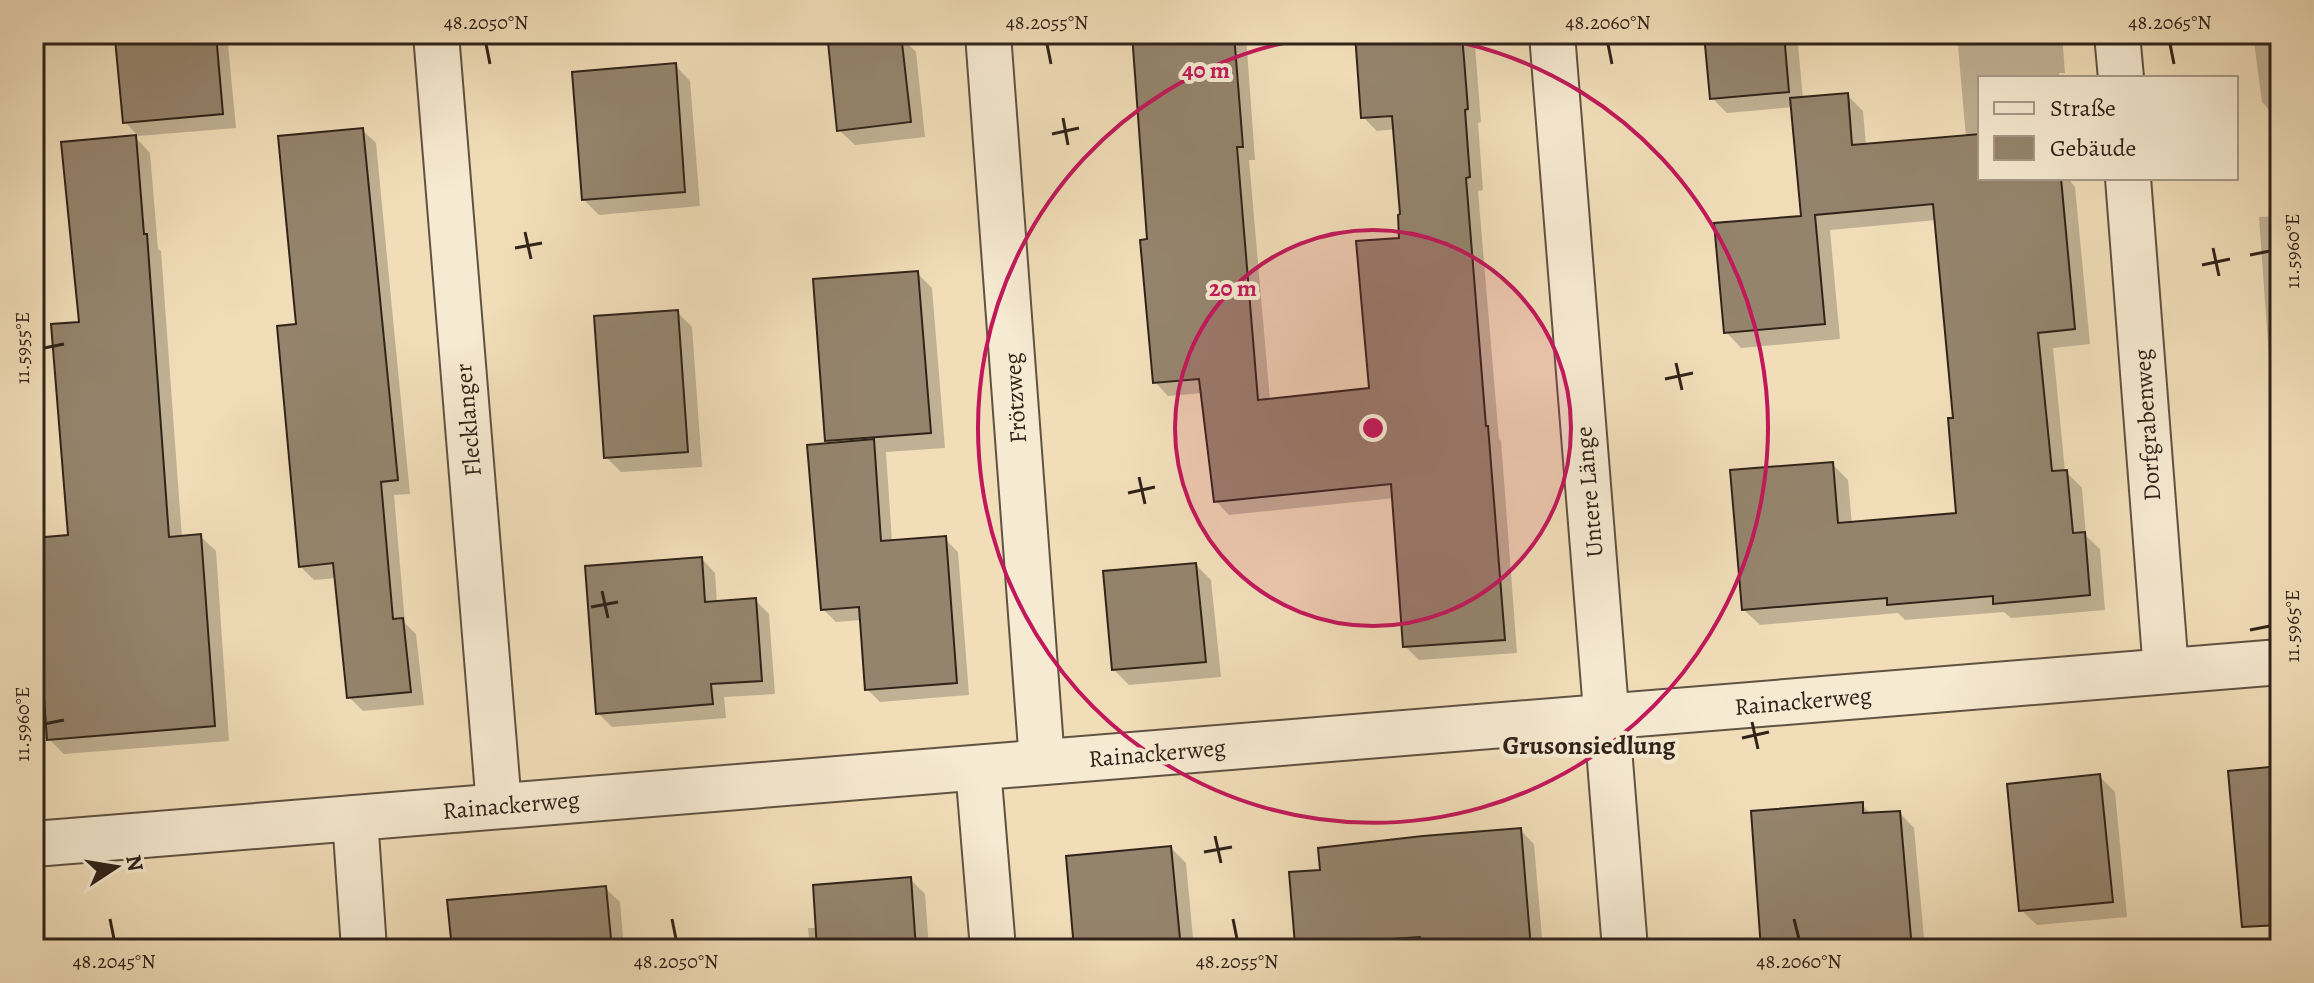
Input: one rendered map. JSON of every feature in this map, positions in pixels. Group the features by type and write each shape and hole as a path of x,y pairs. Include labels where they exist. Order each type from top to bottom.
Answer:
{"street":[{"name":"Flecklanger","path":"436,34 499,806"},
{"name":"Frötzweg","path":"988,34 1042,762"},
{"name":"Untere Länge","path":"1552,34 1625,949"},
{"path":"2117,34 2121,76"},
{"name":"Dorfgrabenweg","path":"2128,180 2166,671"},
{"name":"Rainackerweg","path":"34,844 2280,662"},
{"path":"978,768 993,949"},
{"path":"355,818 364,949"}],"building":[{"path":"216,34 223,114 123,123 115,39"},
{"path":"901,34 911,122 837,131 828,42"},
{"path":"1132,34 1234,34 1243,147 1237,147 1258,400 1369,388 1356,241 1399,238 1400,214 1392,116 1361,118 1355,34 1462,34 1470,177 1466,178 1505,640 1403,647 1391,484 1214,502 1199,379 1153,383 1140,240 1147,239"},
{"path":"1704,34 1784,34 1789,92 1710,99"},
{"path":"676,63 685,192 582,200 572,72"},
{"path":"1848,93 1852,145 1978,134 1978,180 2061,180 2075,329 2038,333 2052,471 2067,470 2073,533 2085,532 2090,595 1993,604 1993,596 1887,605 1887,598 1742,610 1730,470 1833,462 1838,523 1956,513 1948,418 1953,418 1933,204 1815,215 1825,324 1724,333 1714,223 1801,216 1790,98"},
{"path":"363,128 398,480 381,482 393,619 403,618 411,692 347,698 333,563 299,567 277,326 296,324 278,136"},
{"path":"136,135 144,234 147,234 169,537 201,534 215,726 47,740 37,599 34,599 34,538 68,535 51,324 79,322 61,142"},
{"path":"918,271 931,433 825,441 813,279"},
{"path":"678,310 688,452 604,458 594,316"},
{"path":"874,439 881,541 946,536 957,683 865,690 859,607 821,610 807,445"},
{"path":"702,557 705,602 756,598 762,681 711,684 713,704 596,714 585,566"},
{"path":"1196,563 1206,662 1112,670 1103,571"},
{"path":"2280,766 2280,925 2242,927 2228,771"},
{"path":"2100,774 2113,902 2019,911 2007,784"},
{"path":"1863,802 1863,813 1900,811 1912,949 1761,949 1751,811"},
{"path":"1521,828 1531,949 1421,949 1420,937 1295,945 1289,872 1320,870 1318,848"},
{"path":"1171,846 1181,949 1074,949 1066,856"},
{"path":"911,877 916,949 817,949 813,885"},
{"path":"606,886 612,949 452,949 447,900"}],"district":[{"name":"Grusonsiedlung","path":"1589,745"}]}
